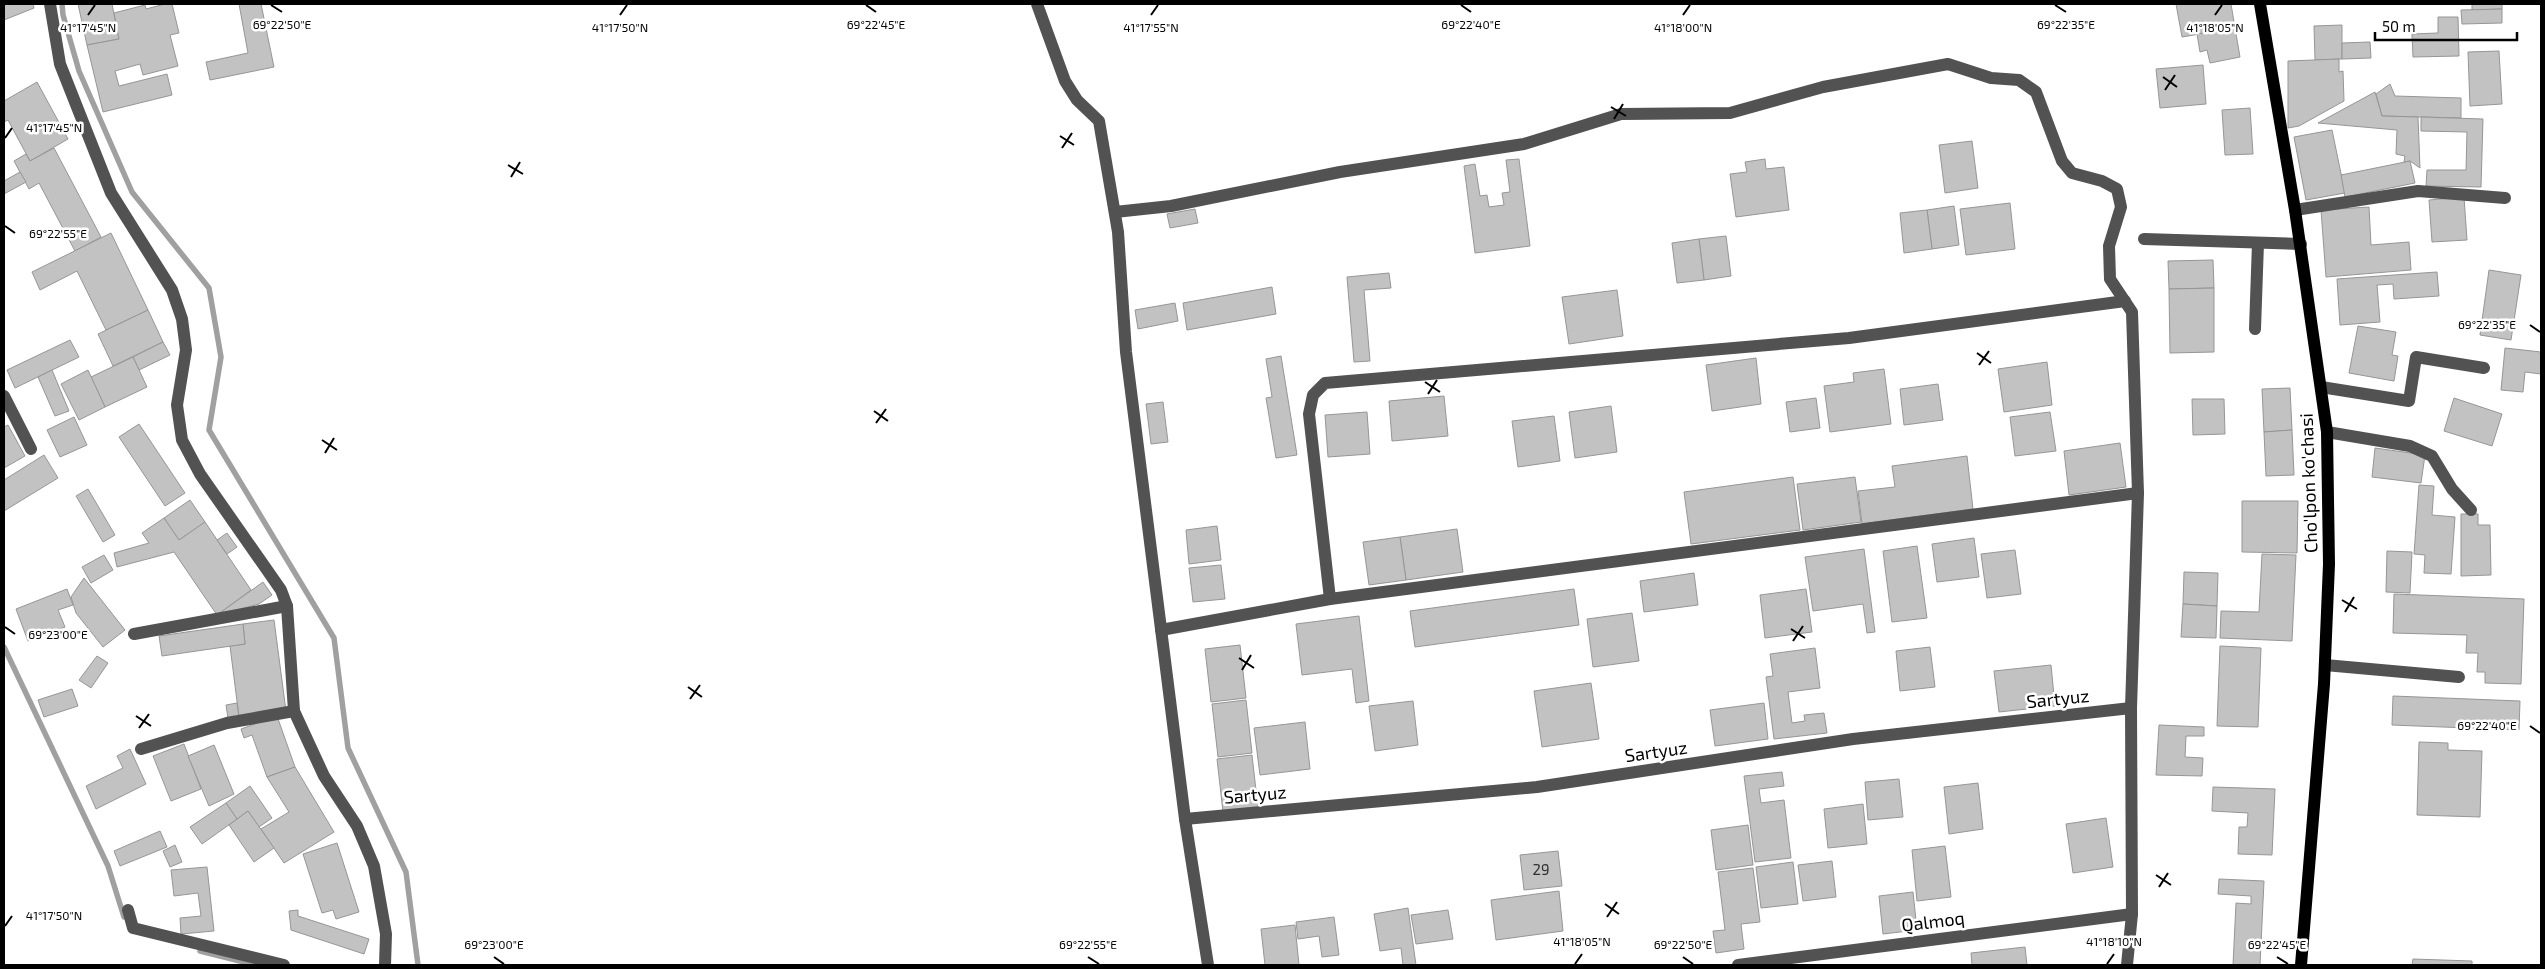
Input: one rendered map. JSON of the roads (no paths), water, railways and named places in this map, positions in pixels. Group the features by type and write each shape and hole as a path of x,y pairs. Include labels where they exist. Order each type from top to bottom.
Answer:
{"main road":[{"name":"Cho'lpon ko'chasi","path":"2260,4 2301,244 2328,432 2329,564 2325,665 2300,965"}],"street":[{"path":"50,4 60,64 111,193 172,290 178,304 186,350 177,405 182,440 200,474 281,590 287,606 294,711 324,776 358,826 374,866 386,934 385,965"},
{"path":"1037,4 1065,81 1077,100 1099,121 1115,212 1126,352 1185,819 1208,965"},
{"path":"1115,212 1171,206 1340,172 1524,144 1621,114 1730,113 1823,87 1887,77 1948,64 1991,78 2019,80 2036,92 2062,161 2072,173 2102,181 2117,189 2121,207 2110,246 2110,279 2128,307 2138,493 2132,708 2132,914 2127,965"},
{"path":"2295,210 2418,191 2505,198"},
{"path":"2144,239 2301,244"},
{"path":"2255,329 2258,242"},
{"path":"1330,599 1309,414 1313,395 1325,383 1849,338 2128,307"},
{"path":"2321,387 2409,401 2416,357 2484,368"},
{"path":"4,396 31,449"},
{"path":"2328,432 2410,446 2432,456 2452,488 2471,510"},
{"path":"1161,630 1330,599 2138,493"},
{"path":"134,634 287,606"},
{"path":"2325,665 2459,676"},
{"name":"Sartyuz","path":"1185,819 1537,787 1853,739 2132,708"},
{"path":"141,749 227,723 294,711"},
{"path":"128,910 133,928 284,965"},
{"name":"Qalmoq","path":"1738,965 2132,914"}],"waterway":[{"path":"62,4 63,15 79,71 132,192 209,288 221,357 209,430 334,638 348,748 406,872 418,965"},
{"path":"4,647 108,866 124,917"},
{"path":"200,951 256,965"}]}
